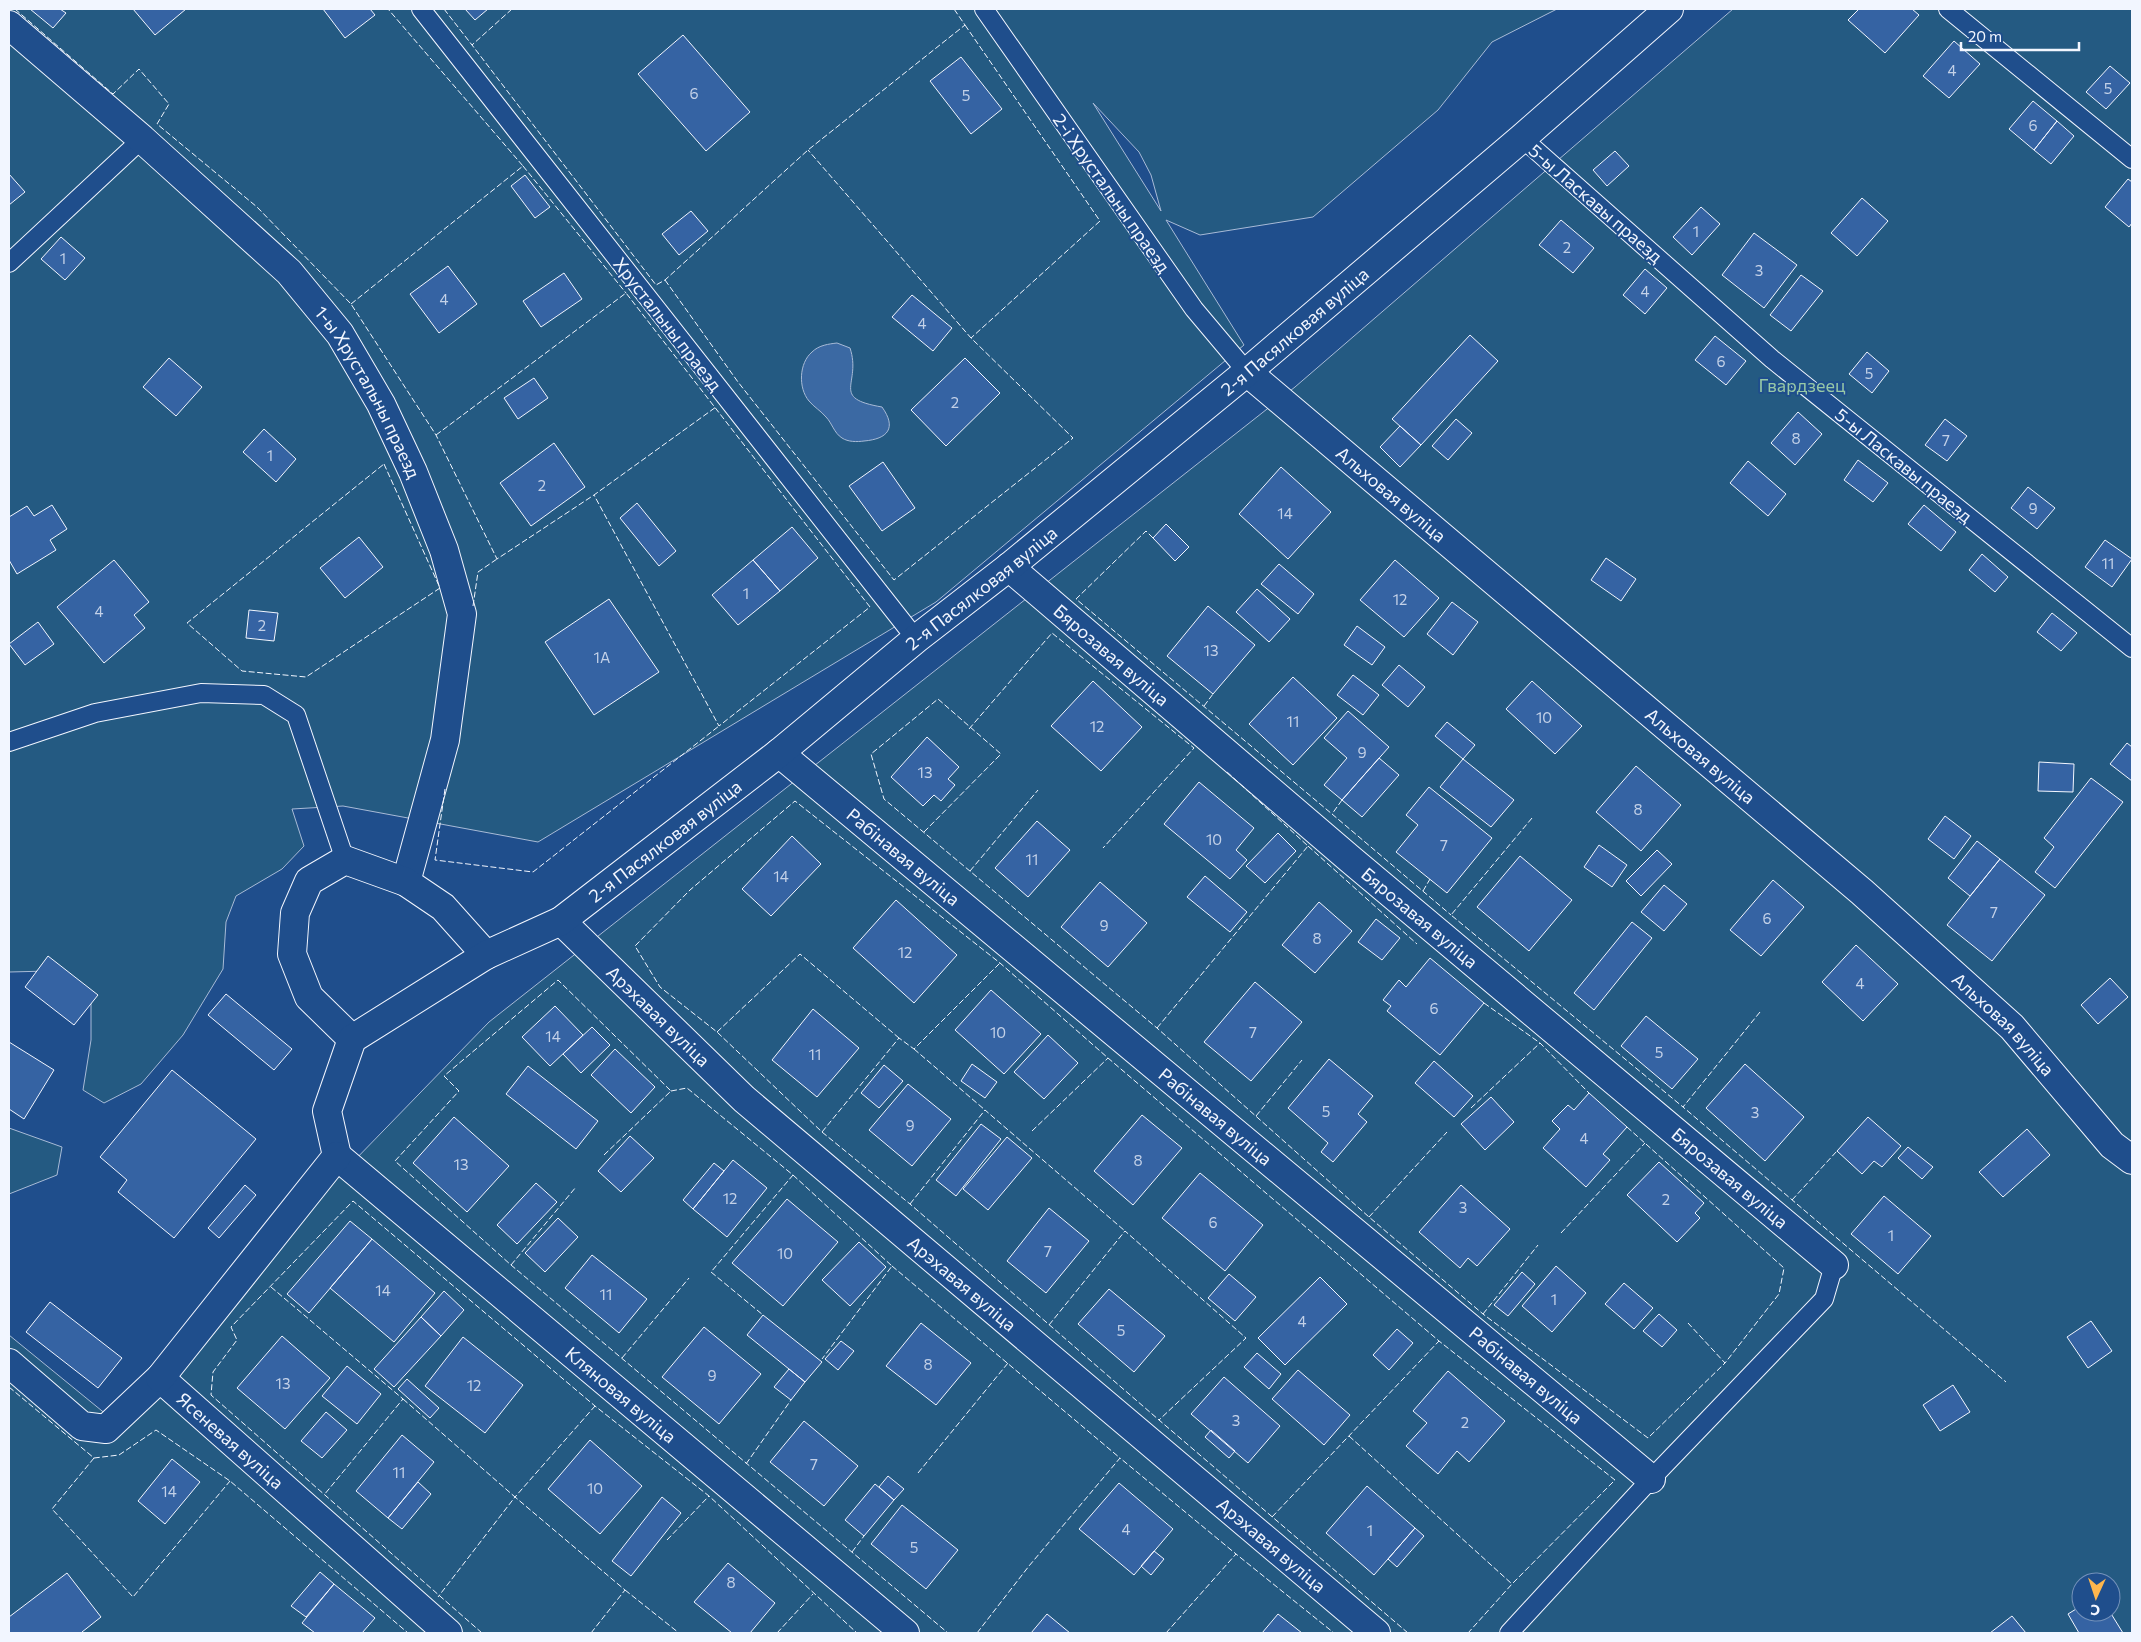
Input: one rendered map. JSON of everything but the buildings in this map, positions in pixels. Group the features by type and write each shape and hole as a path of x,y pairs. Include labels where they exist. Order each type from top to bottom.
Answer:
{"street":[{"name":"2-я Пасялковая вуліца","path":"352,1039 486,956 561,921 779,753 916,639 1009,567 1247,372 1522,138 1669,9"},
{"name":"1-ы Хрустальны праезд","path":"9,25 142,139 289,272 340,334 381,404 413,472 444,550 462,614 445,740 406,882"},
{"name":"Альховая вуліца","path":"1247,372 1870,898 2012,1027 2112,1145 2132,1160"},
{"name":"Бярозавая вуліца","path":"1009,567 1350,859 1834,1264"},
{"name":"Рабінавая вуліца","path":"779,753 1651,1479"},
{"path":"9,1363 82,1426 106,1430 160,1378 337,1156 327,1111 352,1039 309,997 292,954 296,913 309,881 345,860 406,882 442,907 486,956"},
{"name":"Арэхавая вуліца","path":"561,921 744,1099 1376,1633"},
{"name":"Кляновая вуліца","path":"337,1156 905,1633"},
{"name":"Ясеневая вуліца","path":"160,1378 448,1633"}],"lane":[{"name":"Хрустальны праезд","path":"420,9 916,639"},
{"name":"2-і Хрустальны праезд","path":"984,9 1194,309 1247,372"},
{"path":"1948,9 2132,159"},
{"name":"5-ы Ласкавы праезд","path":"1522,138 1772,359 2132,648"},
{"path":"9,263 142,139"},
{"path":"9,742 95,713 201,693 264,695 296,715 345,860"},
{"path":"1508,1633 1651,1479 1824,1299 1834,1264"}],"green space":[{"path":"9,9 1557,9 1492,42 1438,110 1313,217 1200,235 1166,220 1244,345 936,602 538,842 343,806 292,809 304,846 282,869 236,896 226,922 223,969 183,1035 141,1084 104,1103 83,1090 91,1040 91,1002 49,971 9,972","holes":["1093,103 1139,152 1151,175 1161,211"]},
{"name":"Гвардзеец","path":"1733,9 2132,9 2132,1633 9,1633 9,1335 107,1415 489,1022 1295,387"},
{"path":"9,1128 62,1147 57,1175 9,1194"}],"shaded area":[{"path":"837,343 850,348 853,361 852,394 856,399 882,407 887,414 889,421 888,431 879,438 856,442 842,438 826,417 805,396 802,383 804,362 818,348"}],"fence":[{"path":"15,9 113,94 139,69 169,104 157,124 257,207 351,304 436,435 497,559 594,495 716,407"},
{"path":"351,304 523,166 388,9"},
{"path":"444,9 472,45"},
{"path":"512,9 472,45 656,285 665,280 808,150 965,25 954,9"},
{"path":"965,25 1100,221 971,338"},
{"path":"665,280 738,382 894,580 1073,438 971,338 808,150"},
{"path":"523,166 626,293"},
{"path":"436,435 626,293 870,607 719,726 594,495"},
{"path":"384,464 440,588 306,677 242,671 187,623 384,464"},
{"path":"1153,538 1146,531 1076,599 1332,814"},
{"path":"473,606 478,572 497,559"},
{"path":"969,729 1052,633 1194,748 1103,848"},
{"path":"1204,706 1213,694"},
{"path":"924,832 1001,754 938,699 871,754 884,799 1157,1028 1369,1217 1483,1314 1648,1438 1725,1363"},
{"path":"445,789 435,860 533,872 719,726"},
{"path":"1157,1028 1308,846 1226,771"},
{"path":"970,871 1038,790"},
{"path":"1342,800 1332,814 1451,915"},
{"path":"1408,1633 910,1204 822,1132 717,1032 660,987 635,946 690,890 795,801 1000,963 1108,1058 1439,1341 1615,1480 1512,1584 1468,1633"},
{"path":"1532,818 1451,915 1683,1107"},
{"path":"1308,846 1417,944"},
{"path":"1423,891 1430,879"},
{"path":"717,1032 800,954 899,1038"},
{"path":"822,1132 899,1038 914,1049 1000,963"},
{"path":"604,1155 671,1091 558,980 444,1076 459,1091 395,1161 511,1265 948,1633"},
{"path":"1484,1003 1540,1043 1589,1093"},
{"path":"1760,1012 1683,1107 2006,1382"},
{"path":"1471,1108 1540,1043"},
{"path":"914,1049 985,1110"},
{"path":"1032,1131 1108,1058"},
{"path":"1256,1116 1302,1060"},
{"path":"671,1091 687,1088 793,1175 711,1272 763,1315"},
{"path":"910,1204 985,1110 1125,1231"},
{"path":"1627,1127 1784,1268 1779,1294 1725,1363 1688,1323"},
{"path":"1369,1217 1447,1132"},
{"path":"1561,1233 1645,1143"},
{"path":"1792,1200 1837,1151"},
{"path":"793,1175 892,1266 822,1359"},
{"path":"511,1265 576,1187"},
{"path":"482,1633 211,1395 213,1372 237,1340 231,1327 353,1201 595,1406 709,1496 857,1633"},
{"path":"1049,1325 1125,1231 1246,1338 1159,1420"},
{"path":"1483,1314 1538,1245"},
{"path":"892,1266 1120,1458"},
{"path":"622,1358 689,1278"},
{"path":"271,1287 403,1399 324,1495"},
{"path":"1272,1517 1439,1341"},
{"path":"918,1473 1008,1363"},
{"path":"9,1387 94,1458 119,1455 156,1430 230,1481 408,1633"},
{"path":"403,1399 515,1497 438,1597"},
{"path":"746,1464 791,1400"},
{"path":"591,1633 625,1590 515,1497 595,1406"},
{"path":"1349,1436 1512,1584"},
{"path":"94,1458 52,1509 133,1597 230,1481"},
{"path":"977,1633 1029,1566 1120,1458 1236,1554"},
{"path":"667,1540 709,1496"},
{"path":"852,1552 864,1536"},
{"path":"1166,1633 1236,1554 1334,1633"},
{"path":"625,1590 679,1633"},
{"path":"777,1633 813,1594"}]}
